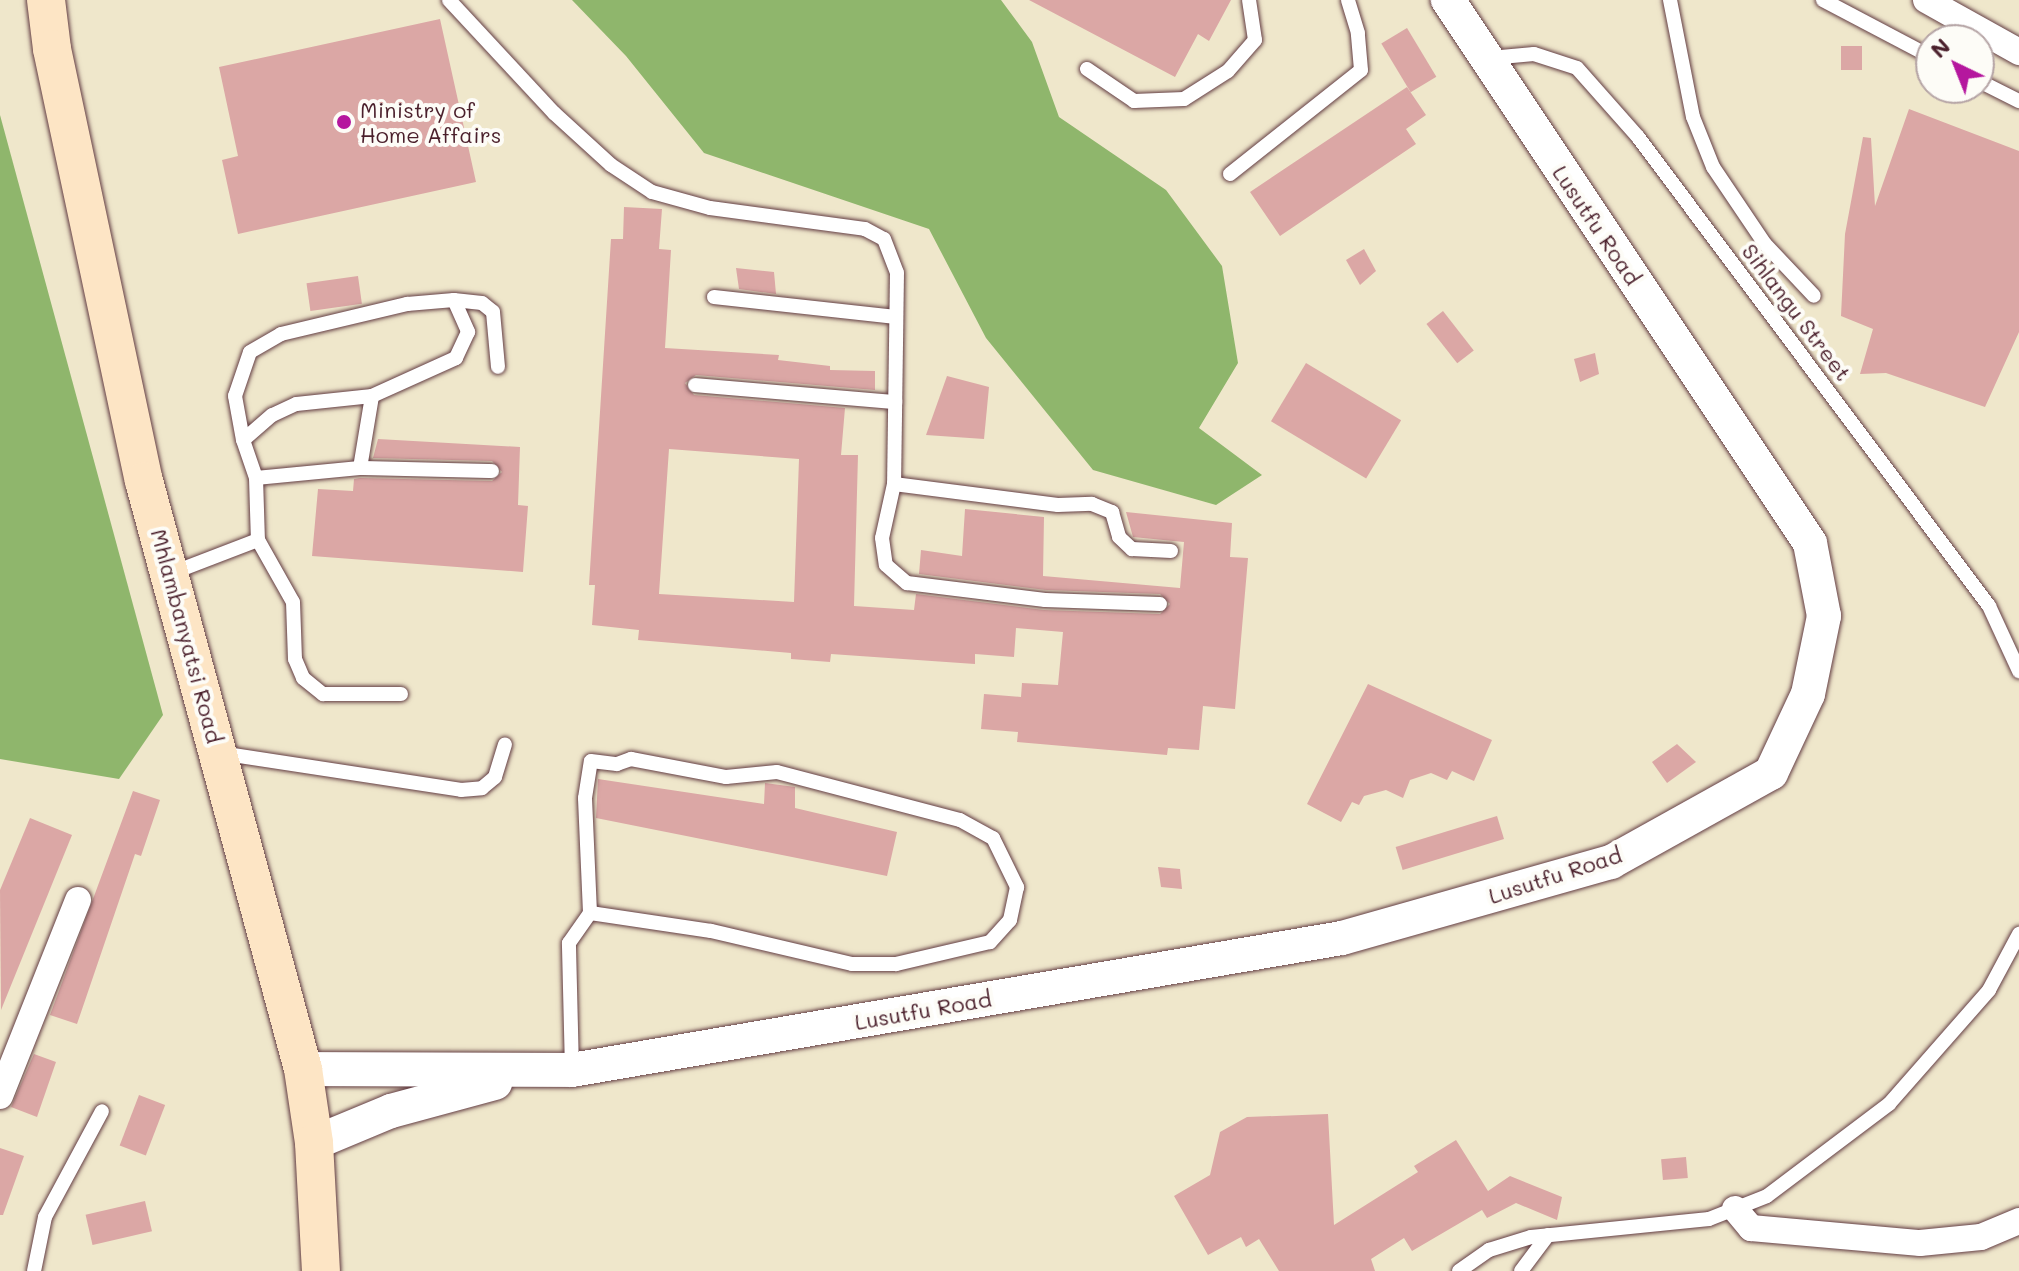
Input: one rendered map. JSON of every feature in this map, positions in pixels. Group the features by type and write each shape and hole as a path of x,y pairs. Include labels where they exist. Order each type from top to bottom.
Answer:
{"main road":[{"name":"Mhlambanyatsi Road","path":"46,0 52,49 141,466 303,1069 314,1143 321,1271"}],"street":[{"name":"Lusutfu Road","path":"303,1069 572,1070 1342,938 1611,862 1771,773 1808,694 1824,616 1810,543 1448,0"},
{"path":"1926,0 2019,52"},
{"path":"0,1096 78,900"},
{"name":"Lusutfu Road","path":"314,1143 391,1111 538,1071"},
{"path":"1735,1209 1751,1228 1920,1243 1981,1237 2019,1221"}],"lane":[{"path":"449,0 554,113 611,165 652,192 710,208 865,229 884,239 897,273 894,484 882,538 886,565 907,583 1045,600 1160,604"},
{"path":"1087,69 1134,101 1184,99 1228,71 1255,40 1249,0"},
{"path":"1230,174 1361,70 1358,33 1348,0"},
{"path":"1670,0 1693,117 1713,167 1765,244 1814,296"},
{"path":"1823,0 1915,49"},
{"name":"Sihlangu Street","path":"1486,59 1534,54 1577,68 1638,137 1989,606 2019,671"},
{"path":"1995,89 2019,101"},
{"path":"714,297 896,317"},
{"path":"243,440 272,415 296,404 372,396 456,358 468,332 454,300"},
{"path":"401,694 323,694 303,678 295,659 293,602 258,540 256,478 243,440 235,396 250,352 281,334 407,304 454,300 482,303 493,312 498,367"},
{"path":"695,385 895,402"},
{"path":"360,468 372,396"},
{"path":"256,478 360,468 492,471"},
{"path":"894,484 1058,505 1092,504 1112,512 1119,537 1132,549 1171,551"},
{"path":"172,573 258,540"},
{"path":"219,753 461,790 482,788 495,777 505,745"},
{"path":"572,1070 569,943 590,913 585,798 591,761 617,764 631,759 726,777 777,772 960,820 993,838 1017,887 1010,920 990,942 896,964 852,964 711,931 590,913"},
{"path":"1459,1271 1489,1250 1548,1235 1709,1219 1767,1196 1889,1104 1989,990 2019,934"},
{"path":"34,1271 45,1217 102,1111"},
{"path":"1521,1271 1548,1235"}],"green space":[{"path":"572,0 1001,0 1032,42 1059,117 1166,190 1222,266 1238,363 1199,428 1262,475 1216,505 1093,470 986,338 929,229 704,153 626,56"},
{"path":"0,115 163,715 119,779 0,759"}],"building":[{"path":"1029,0 1231,0 1209,41 1198,34 1175,77"},
{"name":"Ministry of Home Affairs","path":"440,19 476,182 238,234 222,160 238,156 219,67"},
{"path":"1407,28 1436,77 1411,92 1381,43"},
{"path":"1841,46 1862,46 1862,70 1841,70"},
{"path":"1407,87 1426,115 1406,129 1416,144 1280,236 1250,192"},
{"path":"1909,109 2019,151 2019,332 1985,407 1886,373 1860,374 1873,329 1841,316 1845,234 1863,137 1871,138 1875,206"},
{"path":"624,207 662,209 659,249 671,250 665,348 779,355 778,360 830,366 830,370 875,371 875,390 696,375 685,383 694,395 845,408 841,455 858,455 854,606 914,610 916,594 1044,610 1160,614 1170,604 1160,594 1046,590 919,574 921,550 962,556 965,509 1044,517 1043,576 1180,588 1184,542 1133,537 1126,512 1232,523 1230,557 1248,558 1235,709 1203,706 1199,750 1168,748 1167,755 1017,742 1018,732 981,729 984,694 1021,697 1022,683 1058,685 1063,632 1016,628 1014,657 975,654 975,664 831,654 830,662 791,659 791,653 638,640 639,630 592,625 595,585 589,585 611,239 623,239","holes":["669,449 799,459 794,602 659,594"]},
{"path":"1364,249 1376,271 1360,285 1346,260"},
{"path":"736,268 774,272 776,294 739,289"},
{"path":"358,276 362,304 310,311 307,283"},
{"path":"1443,311 1474,350 1457,363 1426,324"},
{"path":"1595,353 1599,374 1580,382 1574,359"},
{"path":"1306,363 1401,420 1366,478 1271,421"},
{"path":"947,376 989,387 984,439 926,435"},
{"path":"378,439 520,447 518,505 528,506 523,572 312,556 318,489 353,491 354,479 360,478 492,481 502,472 492,461 373,458"},
{"path":"1368,684 1492,740 1474,781 1452,771 1447,780 1431,773 1410,780 1403,798 1386,790 1364,796 1359,805 1352,802 1341,822 1307,804"},
{"path":"1677,744 1696,762 1667,783 1652,762"},
{"path":"598,779 764,804 765,783 795,787 795,808 897,832 887,876 596,818"},
{"path":"133,791 160,800 141,856 135,854 77,1024 50,1015"},
{"path":"1497,816 1504,839 1403,870 1396,847"},
{"path":"30,818 72,835 1,1010 0,890"},
{"path":"1158,867 1180,869 1182,889 1161,887"},
{"path":"34,1054 56,1062 37,1117 11,1107"},
{"path":"139,1095 165,1105 146,1155 120,1145"},
{"path":"1328,1114 1334,1225 1418,1172 1414,1166 1456,1140 1488,1191 1510,1176 1562,1197 1557,1220 1516,1203 1487,1218 1482,1210 1412,1251 1404,1238 1371,1259 1375,1271 1279,1271 1259,1239 1246,1247 1241,1237 1208,1255 1174,1196 1210,1175 1220,1132 1247,1117"},
{"path":"0,1148 24,1156 3,1215 0,1215"},
{"path":"1686,1157 1688,1178 1663,1180 1661,1159"},
{"path":"145,1201 152,1231 93,1245 86,1215"}],"place":[{"name":"Ministry of Home Affairs","path":"344,122"}]}
